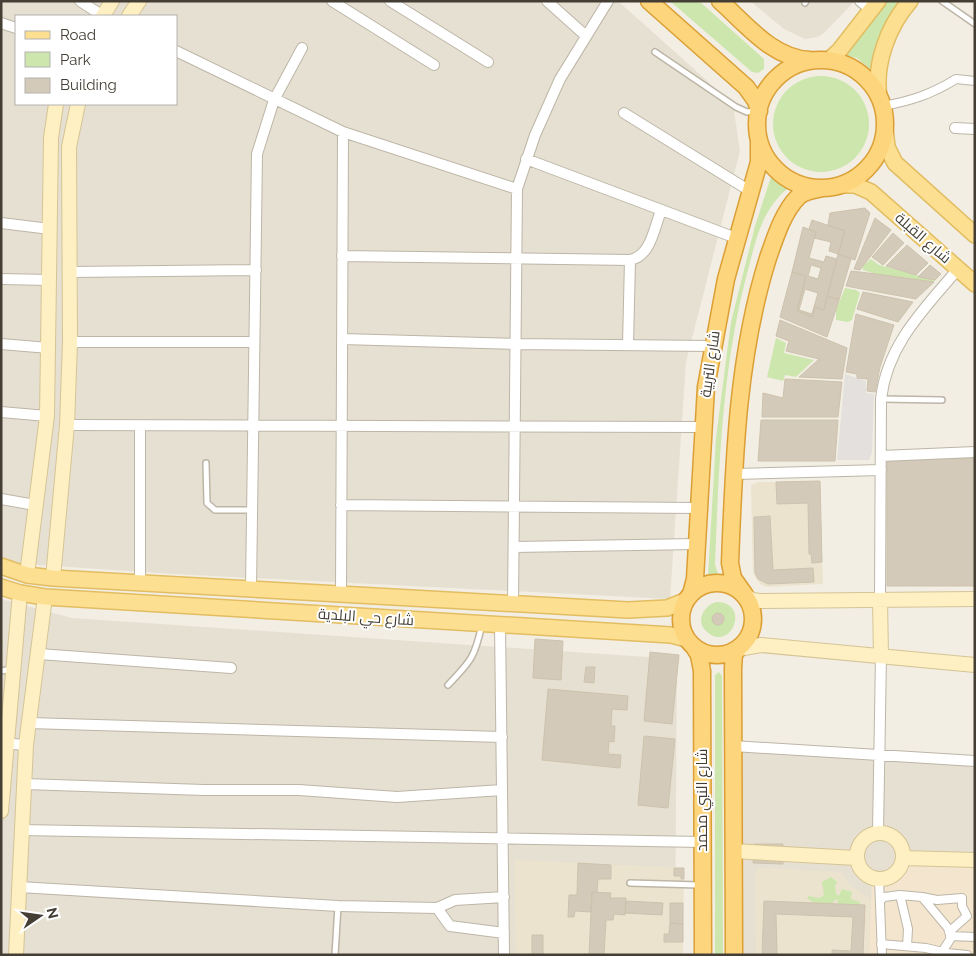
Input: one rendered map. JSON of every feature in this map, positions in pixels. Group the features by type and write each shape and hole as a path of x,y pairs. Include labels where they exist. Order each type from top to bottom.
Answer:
{"highway":[{"path":"649,1 746,87 756,101 759,111"},
{"path":"720,1 775,50 790,58 822,60 849,66 859,72 874,88 881,101 885,128 881,147 872,164 858,177 841,185 802,194 793,204 780,227 764,273 746,353 734,474 730,568 735,582 745,595 751,605 753,623 747,640 738,649 728,654 716,656 705,653 691,643 681,617 688,597 708,583 718,582 728,584 745,595"},
{"path":"822,60 799,64 785,71 773,82 764,95 757,125 759,140 766,156 776,169 790,180 806,186 823,188"},
{"name":"شارع التربية","path":"688,597 695,579 702,427 712,346 736,238 759,162 759,140"},
{"name":"شارع النبي محمد","path":"691,643 699,654 702,670 703,955"},
{"name":"شارع النبي محمد","path":"734,955 733,668 734,654 738,649"}],"main road":[{"path":"104,15 112,1"},
{"path":"131,15 139,1"},
{"path":"881,101 879,70 884,50 897,19 910,1"},
{"path":"822,60 840,51 870,4"},
{"path":"1,566 27,575 47,416 51,138 56,105"},
{"path":"52,578 67,425 70,342 69,147 78,105"},
{"path":"885,128 888,151 902,170 975,235"},
{"name":"شارع القبلة","path":"841,185 859,186 871,192 975,284"},
{"name":"شارع حي البلدية","path":"27,575 52,578 628,610 667,608 688,597"},
{"path":"1,587 20,593 8,670 1,811"},
{"name":"شارع حي البلدية","path":"20,593 45,597 671,635 691,643"},
{"path":"745,595 752,600 760,601 975,599"},
{"path":"16,955 26,745 45,597"},
{"path":"880,600 881,656"},
{"path":"628,610 634,619 628,633"},
{"path":"738,649 761,645 975,664"},
{"path":"878,833 887,834 897,841 903,858 901,865 892,876 879,879 866,875 856,858 857,851 863,840 878,833"},
{"path":"733,851 856,858"},
{"path":"903,858 975,860"}],"street":[{"path":"80,1 101,15"},
{"path":"332,1 434,65"},
{"path":"390,1 488,62"},
{"path":"547,1 586,36"},
{"path":"514,604 517,190 526,159 560,79 608,1"},
{"path":"1,24 15,28"},
{"path":"251,589 257,154 274,100 302,48"},
{"path":"178,52 343,132 517,190"},
{"path":"881,101 910,102 936,92 956,79 975,81"},
{"path":"624,113 750,192"},
{"path":"955,128 975,129"},
{"path":"341,594 343,132"},
{"path":"526,159 736,238"},
{"path":"342,256 630,260 639,258 645,253 661,211"},
{"path":"1,223 50,229"},
{"path":"628,345 630,260"},
{"path":"880,600 881,400 886,374 896,346 913,322 958,269"},
{"path":"70,272 256,270"},
{"path":"1,279 50,280"},
{"path":"342,339 516,344 712,346"},
{"path":"70,342 254,342"},
{"path":"1,344 49,348"},
{"path":"1,412 47,416"},
{"path":"67,425 702,427"},
{"path":"140,426 140,583"},
{"path":"881,456 975,452"},
{"path":"734,474 881,470"},
{"path":"1,499 35,505"},
{"path":"341,505 698,508"},
{"path":"514,547 696,544"},
{"path":"500,625 504,955"},
{"path":"39,654 231,668"},
{"path":"878,833 881,656"},
{"path":"29,723 502,738"},
{"path":"4,743 26,745"},
{"path":"733,746 975,761"},
{"path":"24,784 204,790 299,790 397,797 502,790"},
{"path":"21,830 702,842"},
{"path":"879,879 882,955"},
{"path":"19,887 338,906 437,908 455,900 504,897"},
{"path":"880,901 884,897 900,895 922,896 937,900 962,898 962,906 968,916 950,934 942,952"},
{"path":"900,895 908,929 907,946"},
{"path":"922,896 950,934 975,938"},
{"path":"437,908 450,926 504,933"},
{"path":"881,944 967,955"}],"lane":[{"path":"942,1 975,24"},
{"path":"655,52 736,108 747,112 759,111"},
{"path":"881,400 942,400"},
{"path":"206,463 207,503 215,510 252,510"},
{"path":"448,685 469,664 476,653 482,624"},
{"path":"630,883 702,885"},
{"path":"335,955 338,906"}],"shaded area":[{"path":"1,1 618,1 733,104 740,151 686,362 670,599 174,574 9,563 1,560"},
{"path":"750,1 855,1 824,33 818,37 805,39 784,29"},
{"path":"845,374 866,381 866,393 874,394 872,452 869,460 837,460"},
{"path":"820,481 823,584 767,587 760,584 753,573 751,485 758,482"},
{"path":"1,599 72,618 677,659 675,955 1,955"},
{"path":"733,746 975,761 975,955 738,955"},
{"path":"903,858 975,860 975,955 869,955 872,878 892,876 901,865"},
{"path":"514,860 684,868 683,955 516,955"},
{"path":"760,868 841,872 850,885 869,898 871,903 869,955 756,955 755,874"}],"green space":[{"path":"670,1 699,1 764,59 764,69 758,73 752,72"},
{"path":"887,1 905,1 872,71 857,58 844,55"},
{"path":"821,76 839,80 855,90 865,106 869,124 865,142 855,158 839,168 821,172 803,168 787,158 777,142 773,124 777,106 787,90 803,80"},
{"path":"771,177 787,189 771,206 761,226 739,306 727,379 720,453 715,564 718,574 708,576 716,438 731,322 755,226"},
{"path":"871,259 879,265 935,280 934,282 876,274 863,270 863,266"},
{"path":"845,288 856,290 860,293 852,320 848,322 836,320 836,310"},
{"path":"776,338 786,343 784,353 814,360 796,377 785,375 783,381 767,377"},
{"path":"716,602 727,604 733,610 735,617 734,625 730,632 724,636 716,637 703,628 701,619 707,607"},
{"path":"719,672 722,676 723,955 715,955 715,675"},
{"path":"831,877 837,882 835,886 836,894 839,896 842,889 852,892 851,899 860,902 860,905 837,904 838,900 836,899 831,904 814,903 807,898 809,896 819,898 824,895 822,882"}],"building":[{"path":"865,208 870,213 855,260 838,254 845,231 828,225 830,213"},
{"path":"875,218 891,230 860,270 854,269"},
{"path":"812,220 845,231 838,254 829,251 831,242 814,238 816,232 809,229"},
{"path":"803,227 816,232 809,258 824,262 826,256 837,259 824,310 815,307 812,317 797,311 806,276 792,272","holes":["811,265 821,268 818,279 808,276","805,289 818,293 812,314 799,310"]},
{"path":"893,233 904,243 883,265 872,257"},
{"path":"907,245 928,263 916,275 886,266"},
{"path":"838,254 851,259 839,300 827,296"},
{"path":"930,265 941,274 935,280 918,277"},
{"path":"851,271 934,282 916,299 846,286"},
{"path":"792,272 806,276 797,311 812,317 815,307 824,310 827,296 839,300 827,337 780,317"},
{"path":"863,292 913,302 898,322 857,309"},
{"path":"856,314 894,325 880,367 875,392 867,391 868,379 857,378 857,374 846,372"},
{"path":"780,320 847,348 842,379 799,377 819,359 786,351 789,341 776,336"},
{"path":"785,379 842,382 838,417 762,417 763,393 783,398"},
{"path":"761,420 838,420 835,461 758,461"},
{"path":"975,458 975,586 887,586 887,460"},
{"path":"820,481 822,562 812,563 811,554 809,554 808,503 777,504 776,482"},
{"path":"770,516 773,570 813,568 814,582 768,584 758,579 755,573 754,517"},
{"path":"716,613 720,613 724,619 720,625 716,625 712,621 712,617"},
{"path":"535,639 563,641 561,680 533,678"},
{"path":"650,652 679,655 672,724 644,721"},
{"path":"586,667 595,667 594,683 584,682"},
{"path":"548,689 628,696 627,710 612,709 611,726 615,726 614,742 609,741 608,754 621,755 620,768 542,760"},
{"path":"644,736 675,739 668,808 638,805"},
{"path":"754,844 783,844 783,864 753,863"},
{"path":"578,863 611,865 611,879 598,879 597,892 592,892 591,912 575,911 574,917 568,917 569,895 577,895"},
{"path":"674,868 684,868 684,879 681,879 681,876 674,876"},
{"path":"592,892 611,893 610,898 626,898 625,915 614,914 613,920 606,920 604,955 589,955"},
{"path":"626,901 663,903 662,915 625,913"},
{"path":"764,901 865,905 863,955 832,955 832,950 851,951 853,917 776,914 777,955 762,955"},
{"path":"670,903 683,903 683,924 670,923"},
{"path":"670,923 683,924 683,942 664,942 664,934 669,934"},
{"path":"532,935 543,935 543,955 532,955"}]}
